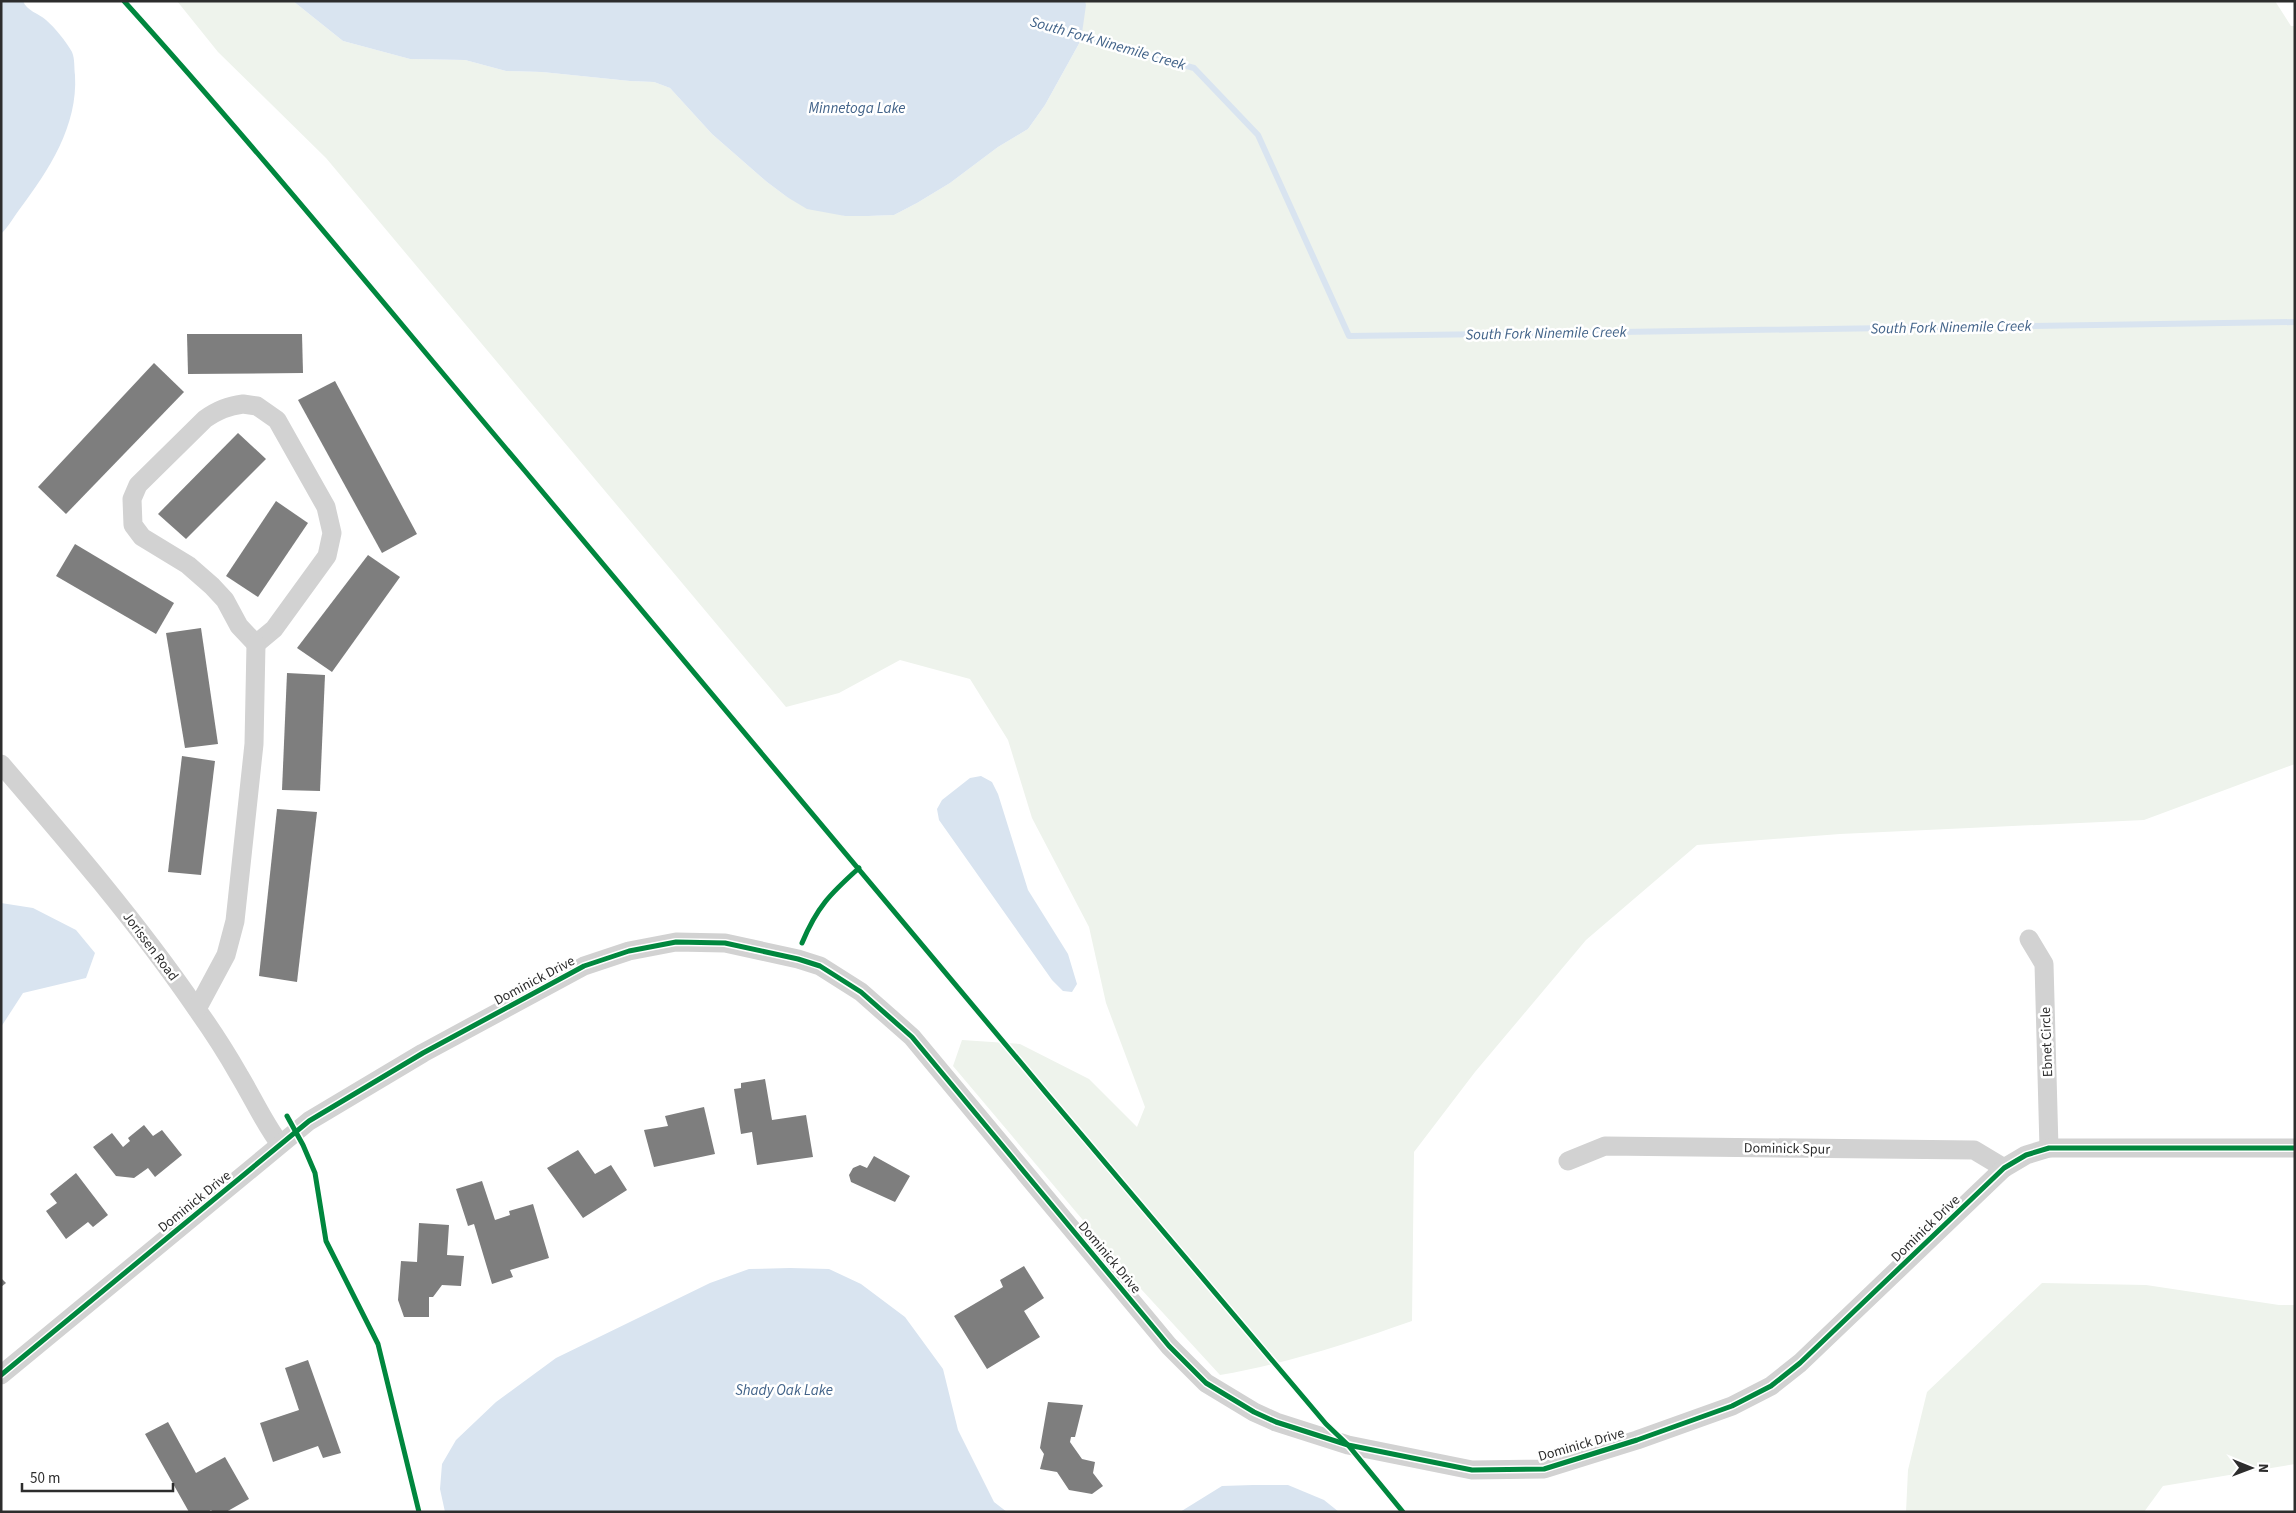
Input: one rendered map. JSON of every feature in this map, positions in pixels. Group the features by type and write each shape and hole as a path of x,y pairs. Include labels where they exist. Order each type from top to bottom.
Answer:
{"street":[{"path":"197,1009 226,955 235,921 254,744 256,644 239,626 225,600 212,586 188,566 142,536 133,525 131,513 132,499 138,486 205,419 217,410 244,404 256,406 277,420 326,507 332,533 327,556 274,629 256,644"},
{"name":"Jorissen Road","path":"1,764 103,883 197,1009 280,1144"},
{"name":"Ebnet Circle","path":"2029,939 2044,964 2049,1148"},
{"name":"Dominick Drive","path":"1,1375 309,1122 364,1087 584,966 629,951 676,942 725,943 798,959 820,966 861,992 912,1037 1169,1346 1206,1383 1254,1412 1285,1425 1348,1445 1435,1463 1481,1470 1544,1469 1637,1440 1732,1406 1771,1386 1800,1363 2004,1168 2026,1155 2049,1148 2295,1148"},
{"name":"Dominick Spur","path":"1568,1161 1605,1146 1974,1150 2004,1168"}],"shaded area":[{"path":"177,1 293,1 343,41 410,59 465,60 506,71 542,72 654,82 670,88 712,134 787,197 845,216 868,216 894,215 917,203 950,183 998,147 1028,129 1045,105 1081,40 1085,1 2275,1 2291,26 2295,26 2295,764 2144,820 1840,834 1697,845 1586,940 1475,1072 1414,1152 1412,1321 1293,1359 1220,1375 1141,1289 953,1066 962,1040 1020,1044 1089,1079 1137,1127 1145,1107 1106,1003 1089,927 1032,818 1008,740 970,679 900,660 839,693 786,707 326,158 218,52"},
{"path":"2042,1283 2146,1285 2279,1305 2295,1305 2295,1464 2163,1486 2144,1512 1906,1512 1908,1470 1927,1392"}],"water":[{"path":"1,1 23,1 30,10 50,23 57,31 72,52 75,94 67,130 51,163 1,234"},
{"name":"Minnetoga Lake","path":"293,1 1085,1 1086,5 1081,40 1045,105 1028,129 998,147 950,183 894,215 845,216 807,209 787,197 712,134 670,88 654,82 542,72 506,71 465,60 410,59 343,41"},
{"path":"981,776 992,782 998,794 1028,890 1068,954 1077,984 1072,992 1063,991 1052,980 939,820 937,809 942,800 970,778"},
{"path":"1,903 33,908 76,930 95,953 86,978 23,993 1,1027"},
{"name":"Shady Oak Lake","path":"749,1269 829,1269 861,1284 905,1317 943,1369 958,1430 994,1502 1007,1512 445,1512 440,1489 442,1464 456,1440 496,1402 556,1358 710,1283"},
{"path":"1288,1485 1324,1500 1339,1512 1180,1512 1222,1486"}],"building":[{"path":"187,334 302,334 303,373 188,374"},
{"path":"154,363 184,392 66,514 38,487"},
{"path":"335,381 417,534 382,553 298,400"},
{"path":"238,433 266,459 186,539 158,514"},
{"path":"276,501 308,523 258,597 226,576"},
{"path":"75,544 174,603 156,634 56,576"},
{"path":"368,555 400,577 332,672 297,648"},
{"path":"201,628 218,744 185,748 166,633"},
{"path":"287,673 325,675 320,791 282,790"},
{"path":"182,756 215,761 201,875 168,872"},
{"path":"277,809 317,812 297,982 259,976"},
{"path":"765,1079 772,1120 806,1115 813,1157 757,1165 752,1132 741,1134 734,1089 741,1088 741,1083"},
{"path":"704,1107 715,1154 654,1167 644,1130 668,1126 665,1116"},
{"path":"144,1125 153,1136 162,1130 182,1155 155,1177 148,1168 134,1178 116,1176 93,1147 112,1133 123,1147 130,1141 128,1138"},
{"path":"578,1150 595,1174 611,1165 627,1190 583,1218 547,1168"},
{"path":"874,1156 910,1176 895,1202 851,1182 849,1175 853,1168 860,1165 867,1168"},
{"path":"76,1173 108,1215 93,1227 88,1222 66,1239 46,1211 57,1203 50,1194"},
{"path":"482,1181 495,1220 510,1215 509,1211 533,1204 549,1258 510,1270 513,1277 492,1284 474,1224 468,1226 456,1189"},
{"path":"419,1223 449,1225 447,1255 464,1256 461,1286 442,1285 433,1297 429,1297 429,1317 404,1317 398,1300 401,1261 417,1262"},
{"path":"1024,1266 1044,1298 1024,1311 1040,1337 987,1369 954,1316 1003,1287 1000,1280"},
{"path":"1,1278 6,1283 1,1287"},
{"path":"308,1360 341,1453 323,1458 318,1446 273,1462 260,1423 299,1410 285,1368"},
{"path":"1048,1402 1083,1405 1075,1437 1071,1437 1070,1442 1082,1459 1095,1462 1093,1473 1103,1486 1092,1494 1069,1490 1057,1472 1040,1469 1044,1454 1040,1448"},
{"path":"168,1422 196,1473 225,1457 249,1499 226,1512 213,1512 211,1510 208,1512 189,1512 145,1434"}],"waterway":[{"name":"South Fork Ninemile Creek","path":"1074,35 1194,68 1258,135 1349,336 2295,322"}],"cycle path":[{"path":"124,1 326,234 1125,1186 1326,1424 1348,1445 1403,1512"},
{"path":"802,943 813,920 825,902 859,868"},
{"path":"1,1375 309,1121 423,1053 584,966 629,951 676,942 725,943 798,959 820,966 861,992 912,1037 1169,1346 1206,1383 1254,1412 1276,1422 1348,1445 1472,1470 1544,1469 1637,1440 1732,1406 1771,1386 1800,1363 2004,1168 2026,1155 2049,1148 2295,1148"},
{"path":"287,1116 303,1145 315,1173 326,1241 378,1344 419,1512"}]}
